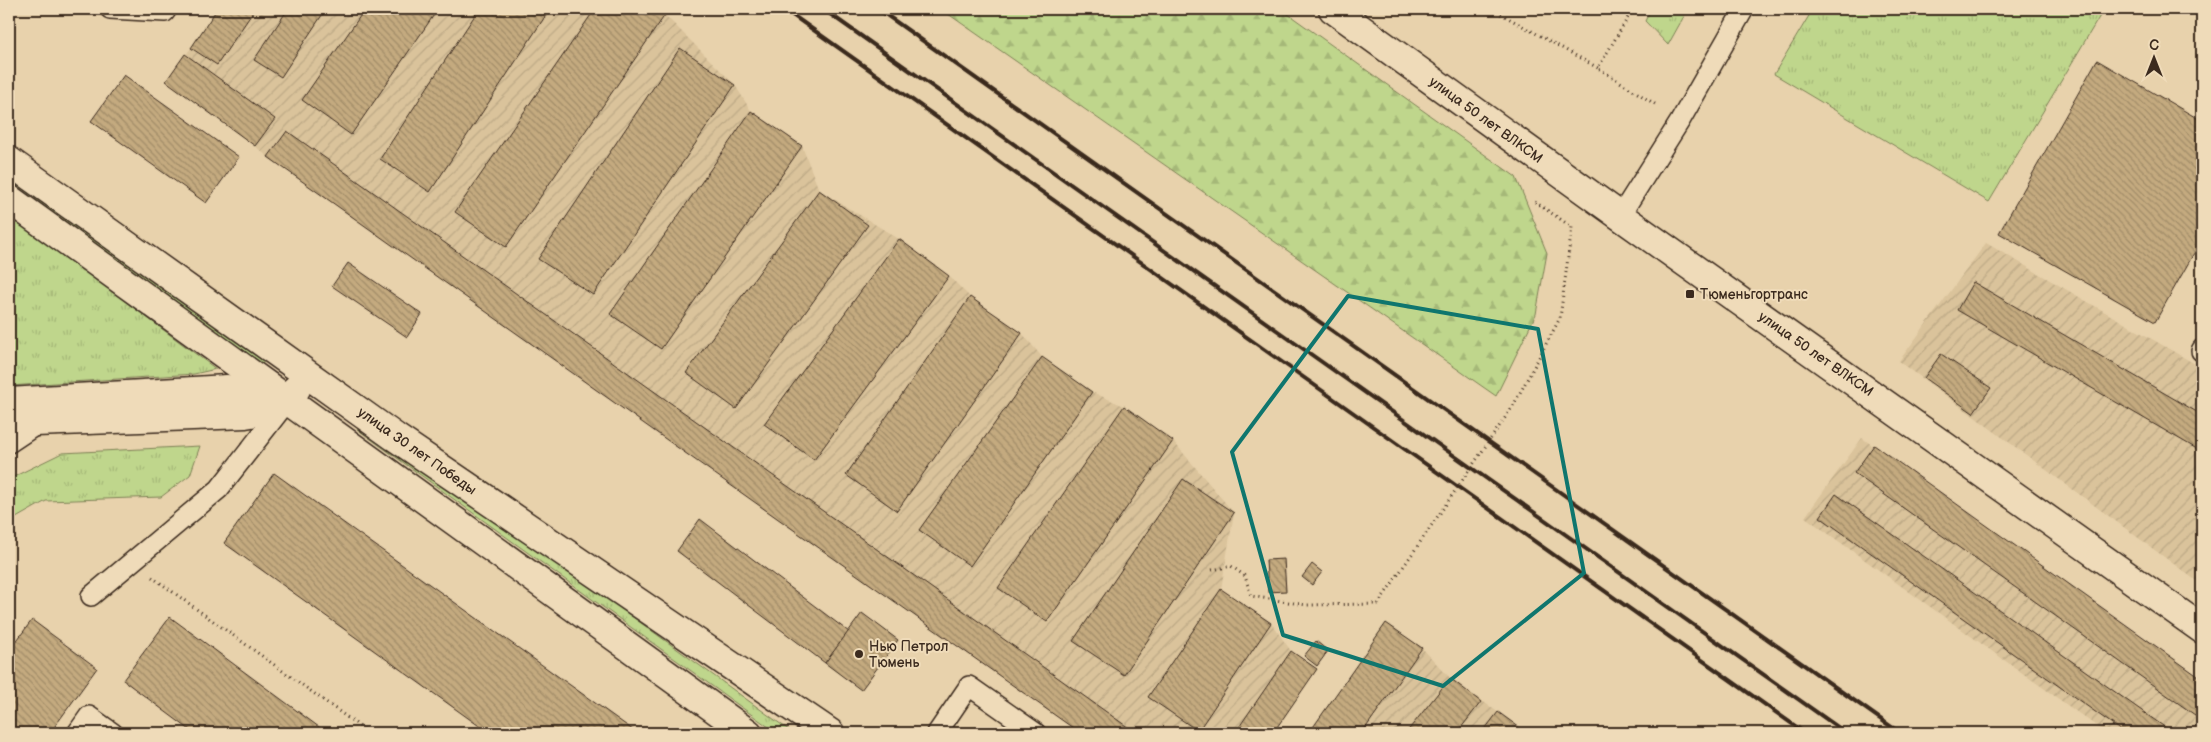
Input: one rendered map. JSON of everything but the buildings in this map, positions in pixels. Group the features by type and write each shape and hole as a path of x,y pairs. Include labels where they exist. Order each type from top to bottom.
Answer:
{"street":[{"name":"улица 50 лет ВЛКСМ","path":"1333,9 1620,216 2202,628"},
{"name":"улица 30 лет Победы","path":"9,161 395,437 830,733"},
{"path":"9,199 748,733"},
{"path":"9,423 244,414 262,411 288,401 306,374"},
{"path":"9,402 227,389 288,401"}],"lane":[{"path":"110,9 165,12 167,9"},
{"path":"1620,216 1680,121 1744,9"},
{"path":"91,596 220,489 288,401"},
{"path":"9,443 43,421"},
{"path":"937,733 969,686 1036,733"},
{"path":"76,733 89,716 113,733"}],"path":[{"path":"1492,9 1598,68 1680,121"},
{"path":"1598,68 1633,9"},
{"path":"1212,570 1231,566 1245,576 1251,596 1306,605 1378,604 1513,406 1560,318 1572,227 1532,200"},
{"path":"132,562 370,733"}],"highlighted area":[{"path":"1348,296 1538,329 1584,573 1443,686 1283,635 1232,452"}],"shaded area":[{"path":"217,9 656,9 665,15 735,85 751,111 802,146 819,190 899,239 949,276 970,297 1022,333 1042,357 1092,392 1124,406 1173,441 1234,513 1221,589 1271,623 1291,651 1317,669 1273,733 1080,733 268,157 166,81"},
{"path":"1986,243 2202,368 2202,585 1899,361"},
{"path":"1862,438 2202,679 2202,733 2106,733 1805,517"},
{"path":"1386,623 1422,648 1450,678 1527,733 1309,733"}],"green space":[{"path":"941,9 1281,9 1516,177 1547,253 1536,314 1496,396"},
{"path":"1651,9 1688,9 1668,45 1645,21"},
{"path":"1813,9 2104,9 1989,202 1774,74"},
{"path":"9,175 265,360 260,367 9,186"},
{"path":"9,215 216,369 194,374 9,386"},
{"path":"362,421 793,733 777,733 357,429"},
{"path":"200,446 190,475 161,497 46,501 9,522 9,479 62,453"}],"railway":[{"path":"784,9 1805,733"},
{"path":"823,9 1846,733"},
{"path":"878,9 1900,733"}],"place":[{"name":"Тюменьгортранс","path":"1690,294"},
{"name":"Нью Петрол Тюмень","path":"859,654"}]}
